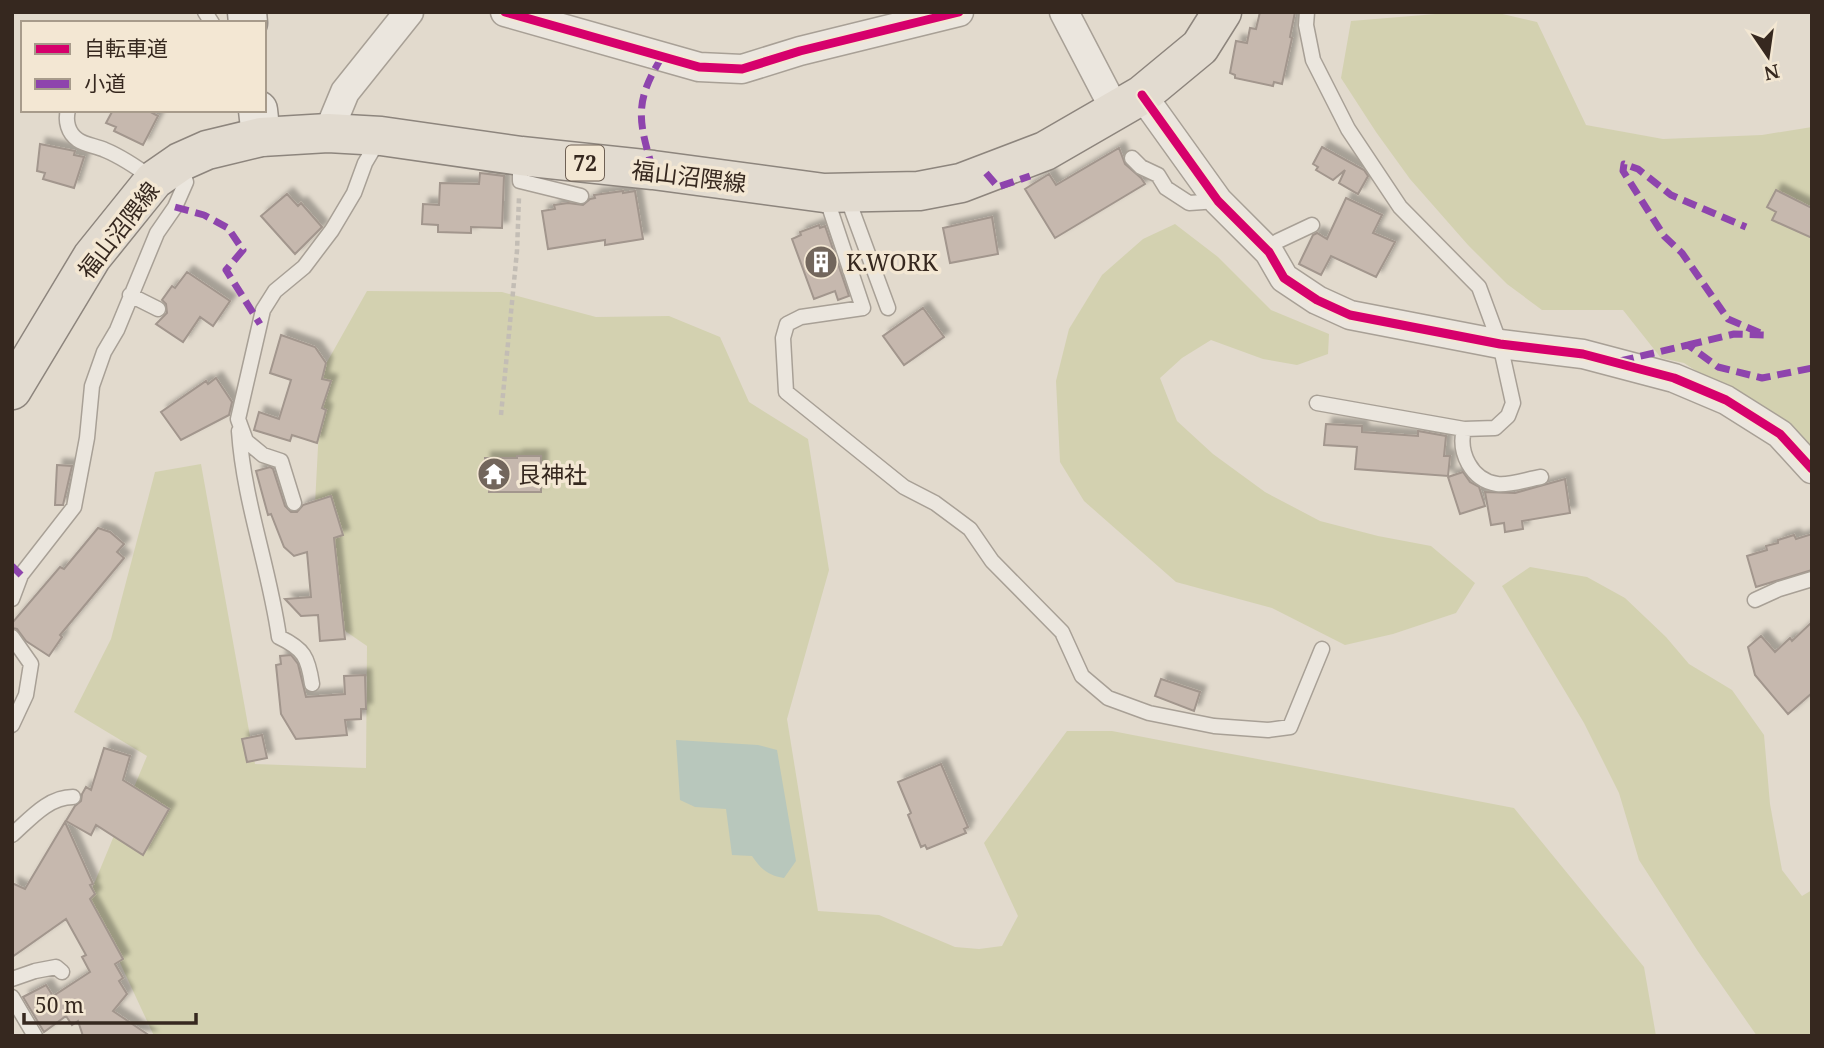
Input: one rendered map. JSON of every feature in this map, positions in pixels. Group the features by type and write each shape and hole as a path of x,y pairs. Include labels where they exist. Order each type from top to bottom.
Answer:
{"main road":[{"name":"福山沼隈線","path":"12,390 92,257 167,171 260,124 328,133 381,136 520,169 653,170 835,193 919,191 961,183 1045,150 1128,102 1200,47 1222,12"}],"street":[{"path":"328,133 345,92 408,12"},
{"path":"505,12 699,67 742,69 800,51 959,12"},
{"path":"1064,12 1128,102 1218,201 1269,252 1284,278 1317,300 1350,316 1500,344 1583,354 1674,378 1726,400 1780,434 1812,469"}],"lane":[{"path":"1307,12 1306,25 1313,60 1348,129 1400,207 1479,287 1500,344 1513,403 1508,416 1495,428 1464,429 1317,403"},
{"path":"12,598 21,575 74,507 87,438 92,386 157,233 186,182 167,171 134,165 78,140 69,131 68,112"},
{"path":"312,684 309,661 296,645 279,637 274,602 245,487 238,419 263,310 275,291 304,267 332,230 354,193 365,163 381,136"},
{"path":"1132,158 1141,167 1158,175 1166,188 1189,203 1218,201"},
{"path":"520,169 563,194 582,196"},
{"path":"835,193 888,308"},
{"path":"835,193 863,308 801,317 787,324 783,338 786,392 904,487 935,503 970,529 992,561 1062,632 1082,676 1108,698 1149,713 1214,726 1268,730 1290,727 1322,649"},
{"path":"1269,252 1278,241 1312,225"},
{"path":"130,295 158,309"},
{"path":"238,419 246,441 263,455 281,461 294,503"},
{"path":"1464,429 1460,443 1469,467 1482,479 1498,485 1541,477"},
{"path":"1755,600 1812,579"},
{"path":"12,637 31,664 26,695 12,725"},
{"path":"12,835 60,797 74,797"},
{"path":"12,979 56,967 62,972"},
{"path":"12,997 35,1036"}],"path":[{"path":"501,415 517,251 520,169"}],"shaded area":[{"path":"1460,12 1494,12 1537,22 1586,125 1663,139 1762,135 1812,127 1812,446 1804,448 1787,430 1684,363 1661,358 1623,310 1542,310 1507,284 1468,245 1410,179 1341,78 1351,21"},
{"path":"1175,224 1218,257 1271,310 1329,334 1328,354 1297,365 1263,359 1211,340 1182,358 1160,378 1177,421 1213,454 1265,492 1320,521 1431,546 1475,583 1456,613 1393,634 1345,645 1272,608 1176,582 1084,501 1060,462 1056,381 1069,329 1102,275 1143,239"},
{"path":"367,291 502,292 596,317 669,316 720,337 749,402 808,439 829,570 787,719 818,911 879,915 955,947 979,949 1002,946 1018,916 984,843 1067,731 1112,731 1514,808 1644,967 1656,1036 154,1036 89,896 147,756 74,712 111,639 155,472 201,464 255,764 366,768 367,646 335,624 315,504 322,371"},
{"path":"1530,567 1587,577 1625,598 1666,637 1689,664 1732,690 1764,735 1770,804 1782,870 1802,896 1812,890 1812,1036 1757,1036 1639,860 1619,793 1584,723 1502,586"},
{"path":"676,740 758,745 777,750 796,861 784,878 765,871 752,856 732,855 726,809 695,807 680,800"}],"building":[{"path":"1260,12 1295,12 1282,84 1274,82 1273,86 1235,78 1235,75 1230,73 1236,41 1247,43 1250,28 1256,29"},
{"path":"112,112 151,112 158,116 143,145 114,131 116,127 106,123"},
{"path":"40,144 75,151 74,155 84,157 74,188 43,179 45,173 37,171"},
{"path":"1322,147 1364,170 1368,176 1358,194 1339,183 1345,170 1333,180 1316,170 1318,167 1313,164"},
{"path":"1119,148 1125,164 1145,184 1055,238 1025,189 1049,174 1056,185"},
{"path":"480,173 504,176 502,228 471,227 471,233 438,232 438,225 422,224 423,204 439,205 440,183 479,184"},
{"path":"1776,190 1812,208 1812,238 1772,220 1776,212 1767,207"},
{"path":"635,191 643,239 605,245 605,240 548,249 542,211 555,209 554,205 583,205 595,198 594,195"},
{"path":"287,194 298,206 301,203 322,227 295,254 261,216"},
{"path":"1346,198 1382,215 1373,233 1395,242 1376,277 1331,256 1321,275 1299,264 1313,235 1317,233 1327,239"},
{"path":"992,217 998,254 950,263 943,228"},
{"name":"K.WORK","path":"819,225 820,228 825,226 849,296 838,300 835,291 814,299 792,239 801,235 800,232"},
{"path":"187,272 230,301 213,326 200,317 183,342 156,324 167,313 166,304 162,300"},
{"path":"923,308 944,337 904,365 883,336"},
{"path":"281,335 315,347 326,363 322,379 331,381 322,408 326,410 317,443 292,435 290,441 254,430 259,412 279,419 291,380 270,373"},
{"path":"216,378 232,402 229,415 181,440 161,412 206,381 208,384"},
{"path":"1326,424 1362,426 1362,432 1418,436 1418,431 1446,436 1444,456 1450,456 1448,476 1355,469 1357,447 1324,445"},
{"path":"541,456 541,492 489,492 490,478 485,478 485,458"},
{"path":"57,465 72,466 63,505 55,505"},
{"path":"270,467 285,506 291,512 297,512 303,505 331,496 343,535 334,538 345,639 320,641 318,615 301,616 285,599 311,597 307,552 294,556 284,547 271,514 268,515 256,471"},
{"path":"1463,472 1470,482 1479,487 1485,506 1460,514 1448,477"},
{"path":"1565,479 1570,513 1522,521 1523,529 1505,532 1504,523 1491,525 1485,492 1515,493"},
{"path":"98,528 110,532 124,544 117,552 124,558 60,635 62,637 49,656 26,641 17,629 12,628 12,623 60,567 64,569"},
{"path":"1812,534 1812,570 1756,587 1747,556 1767,550 1766,546 1778,543 1778,540 1794,535 1796,539"},
{"path":"1812,622 1812,693 1788,714 1755,675 1748,647 1761,636 1775,652 1790,638 1792,641"},
{"path":"291,655 298,664 306,697 345,694 344,676 365,675 366,709 361,709 361,719 345,720 347,735 296,739 281,714 276,665 281,664 280,656"},
{"path":"1161,679 1200,692 1194,711 1155,696"},
{"path":"262,735 267,758 247,762 242,739"},
{"path":"104,748 130,756 123,780 169,809 143,855 96,825 91,835 66,821 81,801 86,787 91,790"},
{"path":"941,764 968,827 964,829 966,833 927,849 925,845 921,847 898,782"},
{"path":"65,822 93,884 90,885 95,894 90,899 123,959 115,964 123,978 119,981 127,994 113,1011 150,1036 83,1036 78,1021 72,1025 66,1016 44,1032 23,997 46,985 53,996 90,972 82,957 86,955 66,919 12,957 12,883 25,889"}],"marked path":[{"path":"653,170 644,139 641,113 646,87 662,57"},
{"path":"1688,345 1734,334 1765,335 1728,319 1682,253 1664,236 1623,171 1624,164 1638,169 1671,195 1746,227"},
{"path":"986,173 998,187 1030,176"},
{"path":"175,207 204,215 228,228 243,250 226,270 260,324"},
{"path":"1620,361 1688,345 1718,367 1762,378 1812,368"},
{"path":"12,566 21,575"}],"cycle path":[{"path":"505,12 699,67 742,69 800,51 959,12"},
{"path":"1142,95 1218,201 1269,252 1284,278 1317,300 1350,315 1500,344 1583,354 1674,378 1726,400 1780,434 1812,469"}],"place":[{"name":"K.WORK","path":"821,262"},
{"name":"艮神社","path":"494,474"}]}
